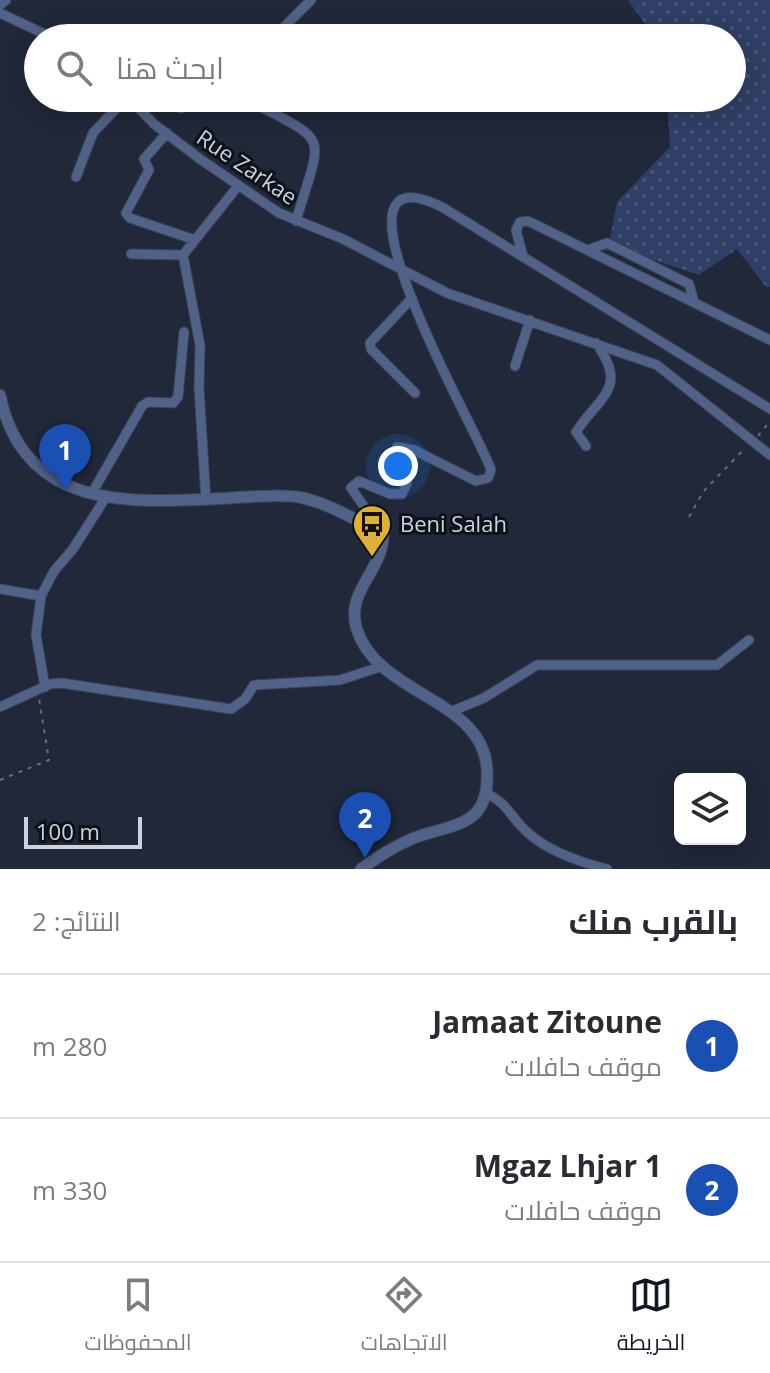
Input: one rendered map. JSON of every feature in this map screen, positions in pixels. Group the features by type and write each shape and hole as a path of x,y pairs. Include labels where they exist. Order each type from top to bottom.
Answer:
{"street":[{"path":"0,5 6,0"},
{"path":"287,24 311,0"},
{"path":"0,13 24,24"},
{"path":"76,177 93,133 114,112"},
{"name":"Rue Zarkae","path":"144,112 238,186 296,221 343,239 453,295 661,367 699,402 770,455"},
{"path":"271,112 307,131 315,141 314,170 296,221"},
{"path":"167,133 144,159 149,170 126,213 130,218 195,240"},
{"path":"206,500 199,389 200,345 183,255 238,186"},
{"path":"361,869 404,842 470,818 477,812 486,793 485,750 475,733 450,712 380,667 362,641 354,608 359,589 381,551 383,533 351,488 359,481 390,494 402,494 407,483 394,456 397,447 414,450 476,481 488,478 491,470 400,270 390,218 399,203 413,199 442,207 770,409"},
{"path":"523,257 516,230 520,222 528,221 770,340"},
{"path":"588,250 607,243 646,260 689,284 694,302"},
{"path":"131,254 183,255"},
{"path":"412,298 370,343 371,349 415,393"},
{"path":"515,366 530,320"},
{"path":"92,493 142,406 148,402 173,403 178,397 184,332"},
{"path":"586,446 576,432 603,400 612,379 610,366 596,343"},
{"path":"0,395 11,434 21,453 52,476 92,493 149,502 303,498 383,533"},
{"path":"41,688 36,635 41,596 54,571 73,549 106,497"},
{"path":"0,589 41,596"},
{"path":"450,712 484,698 537,665 717,665 749,640"},
{"path":"0,707 41,688 83,684 231,709 245,699 254,685 340,680 380,667"},
{"path":"486,793 506,804 521,826 532,835 576,860 607,869"}],"path":[{"path":"689,517 703,492 770,421"},
{"path":"0,780 49,760 41,688"}],"shaded area":[{"path":"628,0 770,0 770,287 766,287 737,249 699,275 609,245 617,202 670,147 668,112 746,112 746,24 645,24"}],"place":[{"name":"Jamaat Zitoune","path":"65,490"},
{"name":"Beni Salah","path":"372,558"},
{"name":"Mgaz Lhjar 1","path":"365,858"}]}
